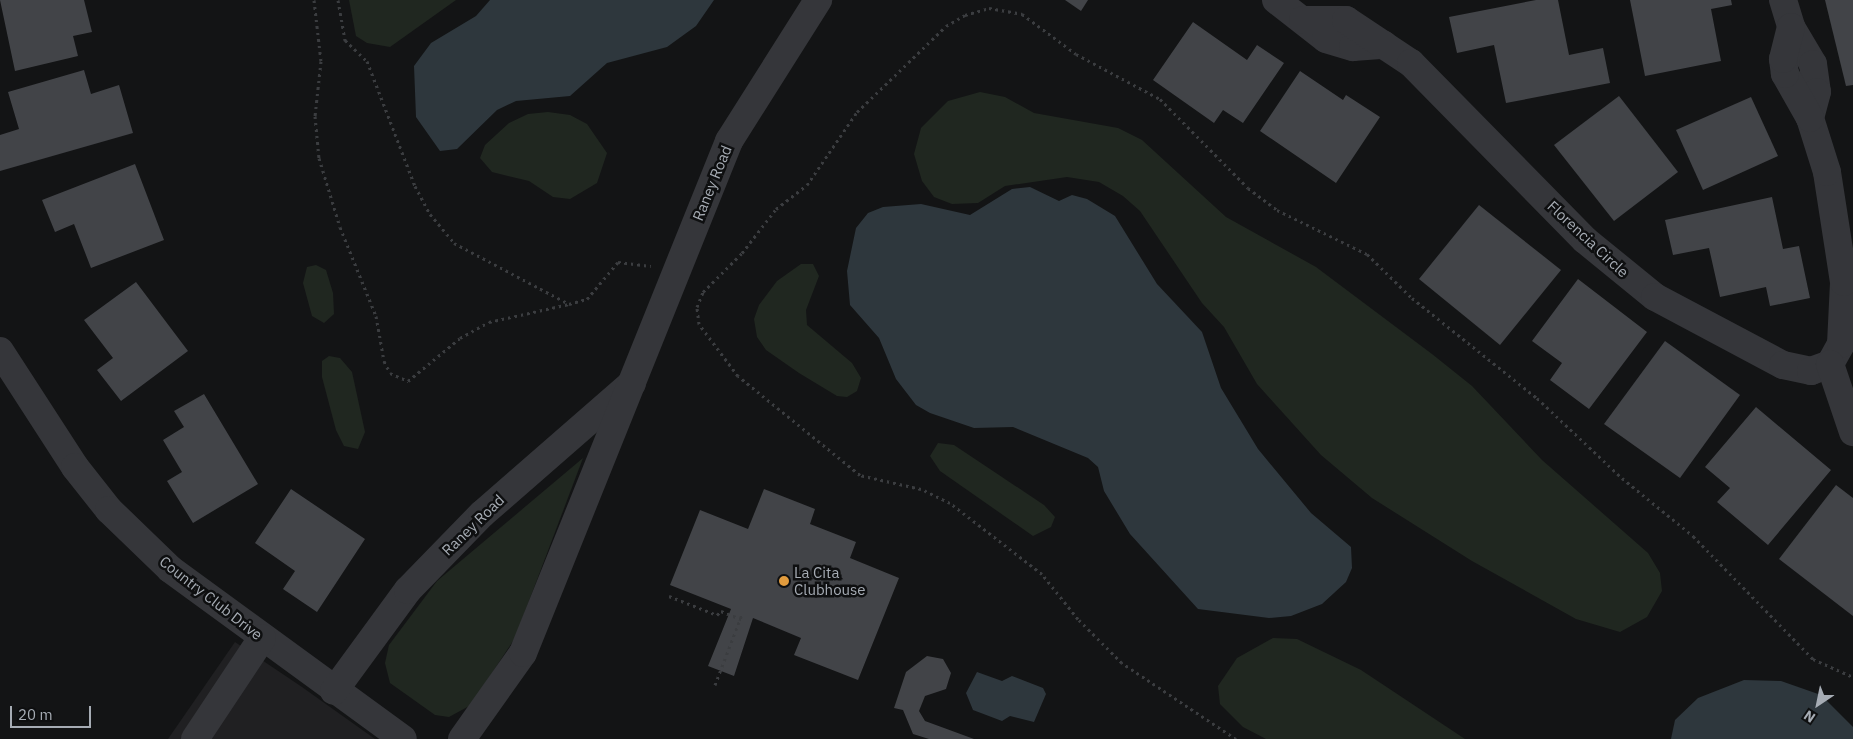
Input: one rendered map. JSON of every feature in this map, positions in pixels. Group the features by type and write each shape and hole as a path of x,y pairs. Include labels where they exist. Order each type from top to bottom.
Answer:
{"street":[{"name":"Raney Road","path":"462,739 523,653 635,381 729,141 818,0"},
{"name":"Florencia Circle","path":"1276,0 1303,20 1346,20 1411,63 1463,111 1591,246 1655,297 1783,364 1811,371 1841,368"},
{"path":"1783,0 1791,27 1813,64 1817,92 1810,118 1827,172 1844,282 1841,368 1853,432"},
{"name":"Country Club Drive","path":"0,351 36,410 109,510 170,569 334,691 403,739"},
{"name":"Raney Road","path":"334,691 415,583 482,514 635,381"},
{"path":"195,739 262,638"}],"path":[{"path":"314,0 322,61 315,116 319,158 340,227 376,316 384,361 390,373 408,381 460,338 489,322 587,299 618,262 643,263 703,292"},
{"path":"338,0 345,40 367,61 414,186 444,234 569,304"},
{"path":"1236,739 1122,663 1078,619 1042,574 950,503 921,488 860,475 738,376 699,324 697,307 703,292 736,260 776,209 807,185 857,112 946,26 988,8 1022,14 1076,54 1160,99 1248,188 1277,210 1367,254 1412,298 1537,398 1622,478 1694,536 1812,660 1853,677"},
{"path":"669,596 717,615 721,611 741,619"},
{"path":"714,685 742,614"}],"shaded area":[{"path":"349,0 456,0 390,47 367,43 356,36"},
{"path":"490,0 714,0 696,26 667,47 607,63 570,96 516,101 497,110 457,149 440,151 416,117 414,66 431,43 476,16"},
{"path":"980,92 1005,97 1034,113 1118,128 1142,140 1226,217 1316,267 1432,354 1472,386 1542,460 1648,553 1660,573 1662,591 1647,617 1620,632 1576,619 1472,561 1372,498 1321,455 1257,384 1224,327 1202,303 1140,211 1123,196 1099,182 1067,177 1005,186 978,203 952,204 934,197 922,181 914,154 921,128 948,101"},
{"path":"548,112 570,115 587,124 607,153 597,183 570,199 553,197 529,181 492,172 480,158 485,145 509,123 528,114"},
{"path":"1030,187 1059,201 1072,195 1087,199 1115,216 1157,284 1202,332 1221,388 1258,449 1311,513 1351,547 1352,568 1346,582 1322,604 1291,616 1269,618 1198,609 1130,534 1104,491 1098,467 1088,458 1013,427 974,428 930,413 916,405 896,379 879,338 850,305 847,271 856,228 868,213 883,207 921,204 970,215 1012,189"},
{"path":"801,264 813,264 819,276 806,310 807,325 852,363 861,378 857,391 847,397 837,396 799,373 766,350 757,337 754,319 759,305 777,281"},
{"path":"316,265 326,270 333,293 334,314 324,323 312,316 303,283 307,267"},
{"path":"329,356 340,358 352,372 365,432 358,449 344,446 336,430 322,377 322,361"},
{"path":"938,443 954,445 1044,505 1055,517 1051,527 1033,536 940,471 930,456"},
{"path":"583,458 515,638 471,705 449,717 435,715 390,683 385,663 389,645 437,581"},
{"path":"1273,638 1297,639 1361,670 1465,739 1266,739 1243,727 1220,704 1218,686 1237,658"},
{"path":"235,642 302,687 375,739 168,739"},
{"path":"977,672 1002,681 1012,676 1043,688 1046,694 1034,722 1010,716 1002,721 973,710 966,693"},
{"path":"1744,680 1781,681 1821,695 1853,727 1853,739 1671,739 1675,720 1698,698"}],"building":[{"path":"0,0 84,0 92,32 73,36 78,56 15,71"},
{"path":"1065,0 1088,0 1081,11"},
{"path":"1536,0 1558,0 1569,55 1603,48 1610,83 1506,103 1494,45 1457,53 1449,17"},
{"path":"1630,0 1731,0 1732,5 1711,9 1721,61 1645,76"},
{"path":"1825,0 1853,0 1853,85 1846,86"},
{"path":"1193,22 1247,60 1257,45 1284,63 1243,123 1223,110 1214,123 1153,80"},
{"path":"84,70 91,94 119,85 133,133 0,171 0,135 19,129 8,92"},
{"path":"1300,71 1343,100 1346,95 1380,117 1336,183 1260,131"},
{"path":"1619,96 1678,172 1614,221 1554,145"},
{"path":"1751,97 1778,156 1703,190 1676,130"},
{"path":"135,164 164,240 91,268 74,224 55,232 42,200"},
{"path":"1772,197 1783,249 1799,246 1810,298 1770,306 1766,287 1720,297 1709,248 1673,255 1665,220"},
{"path":"1479,205 1561,270 1500,345 1419,279"},
{"path":"1578,279 1647,332 1589,409 1550,380 1562,363 1532,341"},
{"path":"136,282 188,351 121,401 97,370 113,358 84,320"},
{"path":"1665,341 1740,395 1680,478 1604,424"},
{"path":"204,394 258,484 193,523 167,481 182,472 163,440 184,427 174,411"},
{"path":"1756,407 1831,470 1768,545 1717,502 1730,488 1705,467"},
{"path":"1836,485 1853,498 1853,616 1779,559"},
{"path":"291,489 365,539 317,612 283,589 295,571 255,543"},
{"name":"La Cita Clubhouse","path":"764,489 815,509 810,524 856,542 850,558 899,578 858,680 794,655 801,638 753,618 734,676 708,666 731,609 670,585 700,510 748,529"},
{"path":"927,656 943,659 951,673 946,689 925,696 919,711 925,721 974,739 929,739 913,734 903,710 894,708 906,672"}],"place":[{"name":"La Cita Clubhouse","path":"784,581"}]}
